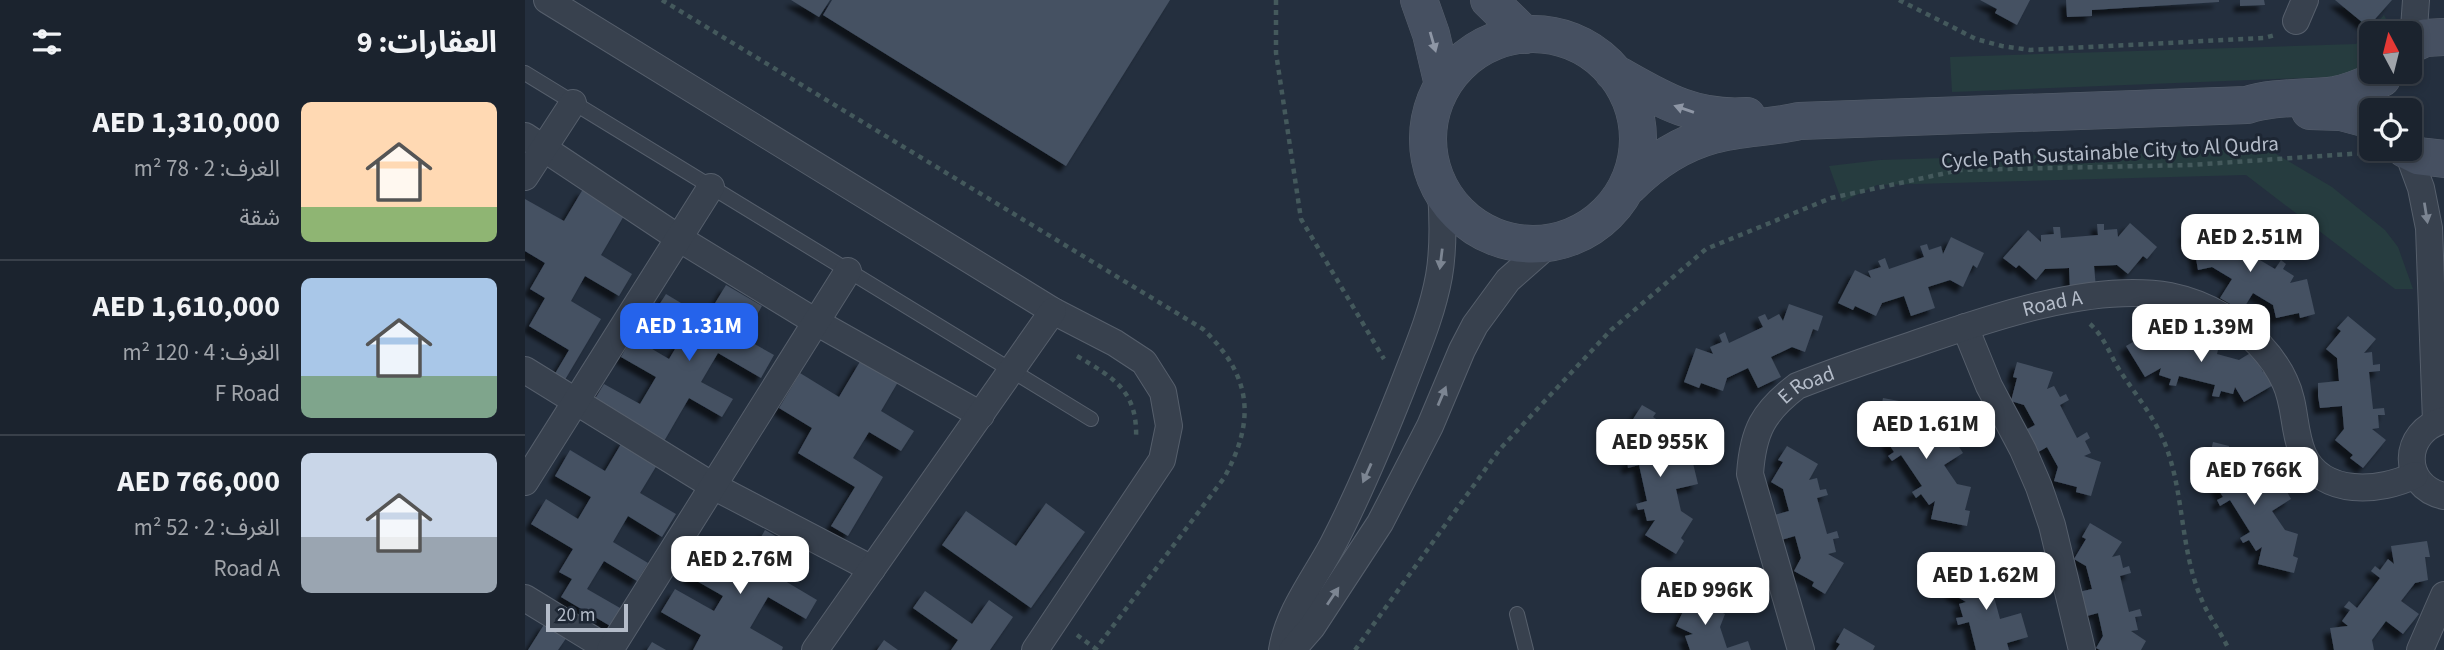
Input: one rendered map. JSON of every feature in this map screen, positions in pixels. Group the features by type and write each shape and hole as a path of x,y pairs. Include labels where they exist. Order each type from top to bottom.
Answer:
{"street":[{"path":"547,0 1053,312 1115,343 1144,362 1163,392 1169,426 1162,460 1035,650"},
{"path":"1419,0 1431,34 1443,85"},
{"path":"1489,0 1525,35"},
{"path":"2416,0 2419,21"},
{"path":"1629,186 1637,146 1633,107 1613,72 1599,58 1573,43 1545,35 1525,35 1486,45 1455,69 1434,103 1427,142 1430,162 1441,191 1458,214 1492,236 1530,244 1550,243 1569,237 1604,216 1629,186 1658,160 1694,141 1732,131 1764,129 1800,121 2247,104 2267,99 2323,96 2382,87"},
{"path":"1613,72 1664,101 1695,113 1726,117 1777,115 1800,121"},
{"path":"525,177 535,142 573,103"},
{"path":"2247,104 2276,112 2341,112 2359,124"},
{"path":"535,142 680,239 816,321 981,415"},
{"path":"2422,156 2444,159"},
{"path":"2401,161 2421,188 2429,228 2440,421 2419,435 2414,444 2412,465 2416,475 2429,490 2444,496"},
{"path":"525,482 711,187"},
{"path":"1282,650 1287,630 1357,494 1425,329 1439,275 1443,219 1441,191"},
{"path":"1292,650 1317,621 1380,523 1430,426 1475,325 1508,280 1550,243"},
{"path":"525,598 582,643 610,650 848,271"},
{"name":"Road A","path":"1965,327 2091,296 2169,296 2200,304 2228,319 2271,359 2285,382 2294,408 2303,453 2318,473 2340,484 2371,488 2402,482 2416,475"},
{"path":"815,650 1053,312"},
{"path":"1965,327 1989,386 2039,487 2052,525 2082,650"},
{"name":"E Road","path":"1801,650 1750,474 1752,448 1761,423 1776,402 1797,386 1965,327"},
{"path":"525,370 713,486 872,569"},
{"path":"2420,650 2444,595"}],"lane":[{"path":"525,74 1091,419"},
{"path":"1517,614 1526,650"}],"path":[{"path":"1276,0 1276,54 1301,219 1402,388"},
{"path":"1899,0 1976,39 2030,50 2264,38 2290,28 2300,10"},
{"name":"Cycle Path Sustainable City to Al Qudra","path":"1355,650 1500,449 1611,330 1706,249 1831,198 1960,170 2191,165 2359,146"},
{"path":"2063,301 2097,330 2120,372 2154,418 2168,452 2176,484 2184,543 2201,598 2229,650"}],"green space":[{"path":"2359,41 2359,74 2353,76 1952,92 1950,57 2356,44"},
{"path":"2266,148 2332,187 2385,230 2398,247 2413,289 2395,289 2246,175 1877,185 1842,202 1829,166 1880,160"}],"building":[{"path":"791,0 830,0 819,17"},
{"path":"832,0 1170,0 1066,166 823,15"},
{"path":"1980,0 2030,0 2017,25 1995,13 1997,9"},
{"path":"2066,0 2219,2 2092,10 2092,16 2067,17"},
{"path":"2240,0 2264,0 2265,5 2240,6"},
{"path":"2335,0 2392,0 2373,21 2361,21"},
{"path":"583,189 625,214 601,255 632,274 619,296 585,276 571,301 601,319 563,383 553,377 569,350 529,326 545,298 530,289 545,263 525,251 525,199 564,221"},
{"path":"2130,223 2157,247 2147,259 2143,256 2128,274 2117,265 2094,266 2096,288 2070,290 2069,268 2045,269 2036,280 2019,265 2016,268 2003,258 2028,230 2041,242 2041,235 2054,234 2053,227 2060,227 2061,238 2098,235 2097,224 2104,224 2104,230 2117,229 2118,237"},
{"path":"2221,225 2225,242 2229,236 2240,242 2243,237 2249,241 2243,250 2275,269 2281,260 2286,264 2283,269 2294,276 2290,283 2307,279 2315,314 2300,318 2299,313 2276,318 2273,305 2253,293 2242,311 2220,298 2232,279 2212,267 2198,270 2194,247 2189,248 2185,233"},
{"path":"1951,237 1984,253 1977,268 1973,265 1963,287 1950,280 1928,287 1935,308 1911,316 1904,296 1882,303 1876,316 1855,306 1853,310 1838,303 1855,270 1871,278 1868,271 1881,267 1878,261 1885,258 1889,269 1924,257 1920,246 1927,244 1929,250 1941,246 1943,254"},
{"path":"726,285 762,306 744,338 774,355 761,378 718,353 701,382 733,399 722,417 689,398 663,443 593,402 604,384 640,404 656,377 621,357 632,337 669,359 684,334 652,316 666,294 706,318"},
{"path":"1789,304 1823,316 1818,331 1813,329 1805,352 1792,347 1771,357 1781,377 1758,388 1748,368 1727,378 1723,391 1701,383 1699,388 1684,382 1696,348 1713,354 1710,347 1722,342 1719,335 1725,332 1729,343 1763,327 1758,317 1765,314 1768,320 1779,314 1783,321"},
{"path":"2348,316 2376,339 2364,353 2372,352 2373,365 2380,364 2380,371 2369,372 2373,409 2384,408 2385,415 2378,415 2379,428 2372,429 2386,440 2363,468 2350,458 2353,455 2335,440 2344,429 2342,406 2320,408 2318,396 2318,383 2339,381 2337,358 2326,349 2341,331 2337,328"},
{"path":"2198,326 2222,333 2217,354 2239,360 2252,352 2263,372 2267,370 2275,384 2244,402 2235,387 2233,394 2221,391 2219,397 2212,396 2215,385 2179,376 2176,386 2169,385 2171,379 2159,375 2161,368 2145,377 2126,346 2140,338 2143,342 2163,330 2170,342 2192,347"},
{"path":"861,360 898,382 881,411 914,431 901,451 869,432 853,458 883,477 848,536 831,526 855,487 798,453 812,428 779,408 800,373 839,397"},
{"path":"2017,362 2053,372 2047,389 2054,386 2060,397 2066,394 2069,400 2060,405 2077,438 2087,432 2090,438 2085,441 2091,453 2084,456 2101,462 2091,496 2076,492 2077,487 2054,481 2058,467 2047,447 2028,458 2016,435 2035,425 2024,405 2011,401 2017,378 2013,377"},
{"path":"1883,398 1899,401 1898,405 1921,410 1918,424 1930,444 1949,431 1963,453 1944,465 1957,484 1971,487 1965,510 1970,511 1967,526 1931,519 1935,501 1929,505 1921,494 1916,498 1912,492 1922,486 1901,455 1892,461 1888,456 1894,452 1887,441 1893,437 1876,433"},
{"path":"1642,405 1656,413 1653,417 1673,430 1665,441 1670,464 1692,459 1698,484 1676,489 1681,511 1693,519 1681,538 1684,541 1676,554 1645,535 1655,520 1647,521 1644,509 1638,510 1636,504 1647,501 1639,465 1628,468 1627,461 1633,460 1630,447 1638,445 1623,435"},
{"path":"624,439 660,460 640,493 676,514 662,537 628,516 613,542 648,563 637,581 604,561 587,589 627,612 617,630 561,597 572,579 559,572 573,549 531,524 546,499 578,519 591,497 555,476 570,450 605,471"},
{"path":"2213,442 2229,446 2228,451 2250,456 2247,470 2259,489 2278,478 2285,488 2291,499 2272,511 2285,530 2298,534 2293,556 2298,558 2294,573 2258,564 2262,547 2256,551 2249,540 2243,543 2240,538 2250,532 2230,500 2220,506 2217,500 2223,497 2216,486 2222,482 2205,478"},
{"path":"1787,446 1818,464 1809,480 1817,478 1820,490 1826,489 1828,495 1817,498 1827,534 1837,531 1839,538 1833,539 1836,552 1828,554 1844,563 1825,594 1812,586 1814,582 1794,571 1801,558 1795,536 1774,542 1767,517 1789,511 1783,489 1771,482 1783,462 1778,460"},
{"path":"1046,503 1085,532 1031,608 942,545 966,511 1016,546"},
{"path":"2090,523 2122,542 2112,557 2120,555 2123,568 2129,566 2131,573 2120,576 2129,612 2140,609 2142,616 2135,617 2138,630 2131,631 2146,641 2141,650 2100,650 2096,648 2103,636 2098,613 2076,619 2070,594 2092,589 2086,566 2074,559 2086,539 2082,537"},
{"path":"765,530 802,551 785,581 817,600 806,619 768,597 750,628 783,647 782,650 693,650 701,635 661,612 675,589 714,611 723,596 688,576 707,544 745,566"},
{"path":"2427,541 2430,557 2425,557 2428,580 2415,583 2401,601 2419,614 2403,634 2386,621 2372,640 2374,650 2334,650 2330,628 2348,626 2342,621 2350,610 2344,607 2349,601 2357,608 2380,578 2371,571 2375,566 2380,570 2388,559 2394,564 2391,546"},
{"path":"1968,562 1983,569 1980,573 2000,585 1994,597 2000,619 2021,613 2028,637 2007,643 2009,650 1976,650 1969,622 1958,625 1956,618 1963,617 1959,604 1966,602 1951,593"},
{"path":"1664,572 1670,590 1656,594 1651,576"},
{"path":"925,591 972,624 989,600 1013,617 990,650 951,650 958,640 913,608"},
{"path":"1692,593 1706,600 1704,604 1725,614 1720,627 1727,648 1748,641 1751,650 1690,650 1685,636 1693,634 1676,626"},
{"path":"545,623 567,637 558,650 528,650"},
{"path":"1844,628 1875,646 1873,650 1836,650 1840,644 1836,642"},
{"path":"884,640 898,650 877,650"},
{"path":"652,642 666,650 647,650"}]}
